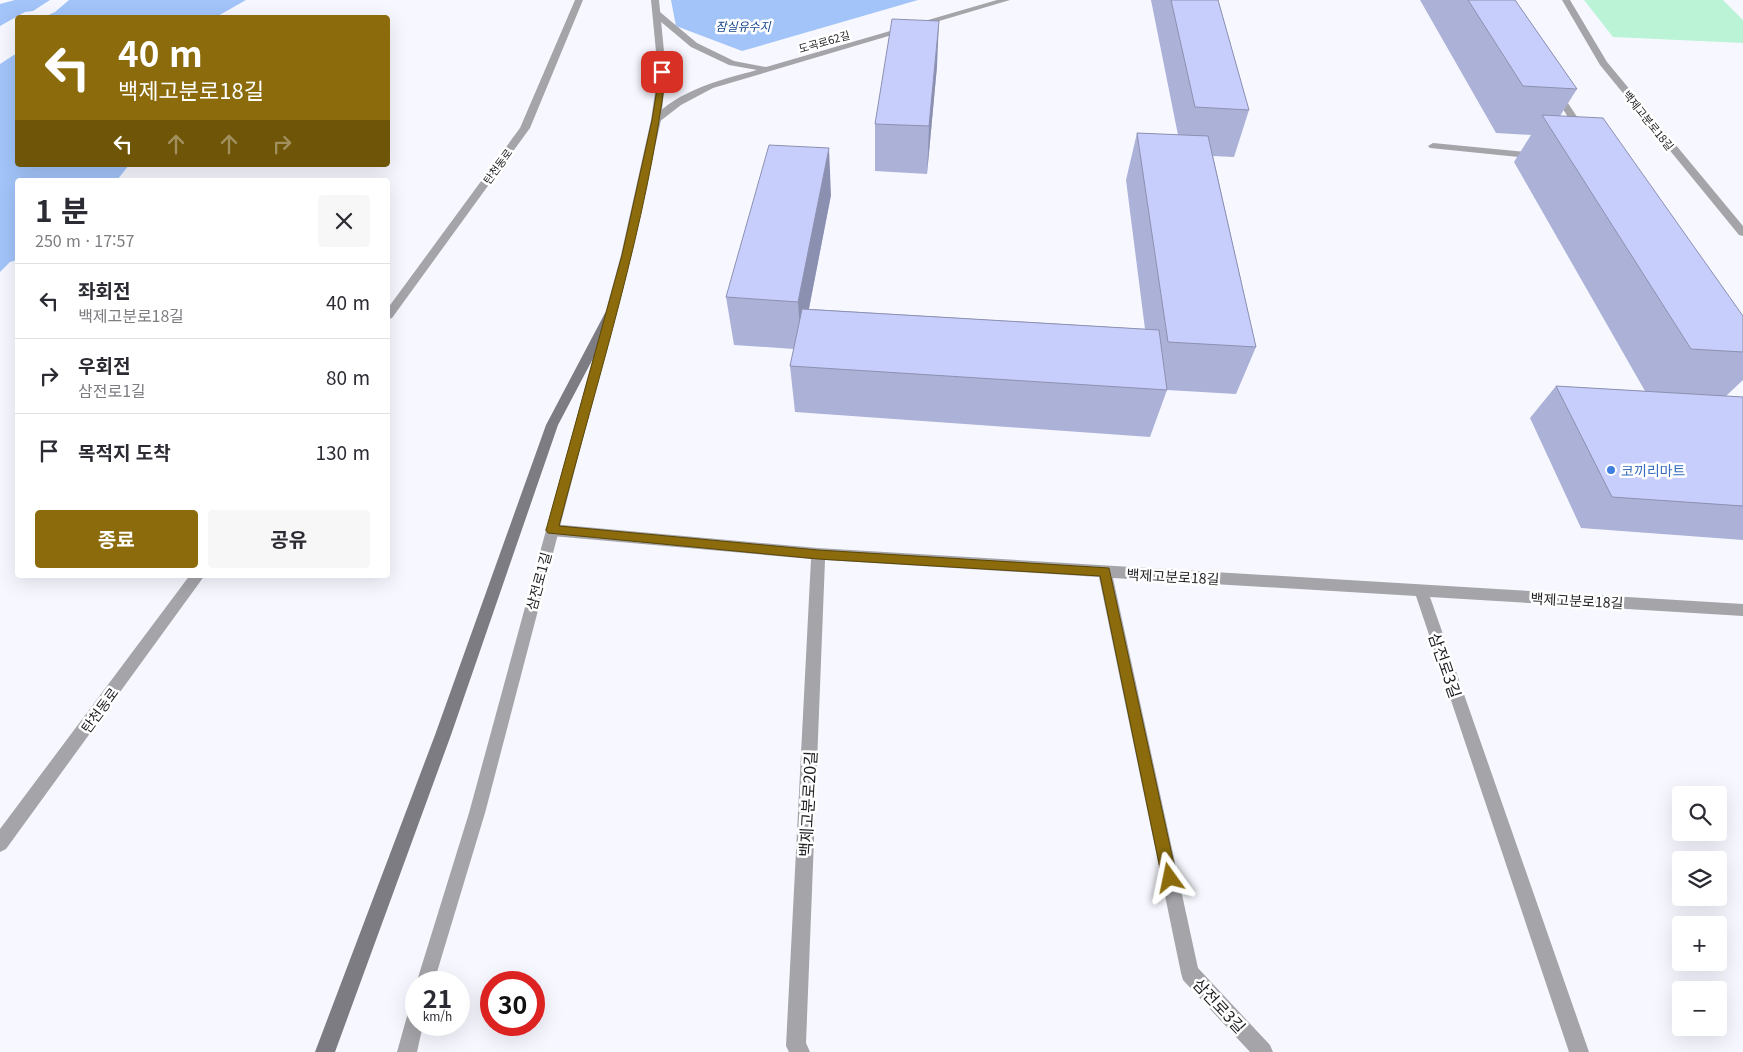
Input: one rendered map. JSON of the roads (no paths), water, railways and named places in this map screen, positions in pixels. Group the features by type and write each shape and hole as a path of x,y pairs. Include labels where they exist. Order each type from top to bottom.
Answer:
{"main road":[{"path":"325,1052 443,735 552,425 611,313"}],"street":[{"name":"탄천동로","path":"390,312 526,128 578,0"},
{"name":"도곡로62길","path":"656,120 678,102 710,86 1006,0"},
{"name":"백제고분로18길","path":"1566,0 1603,63 1743,233"},
{"path":"656,7 694,45 732,63 766,69"},
{"name":"삼전로1길","path":"428,971 477,813 626,255 656,120 662,72 656,7"},
{"path":"1550,81 1586,138"},
{"path":"1434,146 1552,157"},
{"name":"백제고분로18길","path":"552,530 818,554 1739,610 1743,623"},
{"name":"백제고분로20길","path":"800,1052 796,1046 818,554"},
{"name":"삼전로3길","path":"1105,572 1190,973 1263,1052"},
{"name":"탄천동로","path":"0,843 196,578"},
{"name":"삼전로3길","path":"1421,591 1579,1052"},
{"path":"407,1052 411,1036"}],"water":[{"path":"15,0 50,0 33,11 15,15 15,18 0,26 0,4"},
{"path":"69,0 246,0 220,15 48,15"},
{"name":"잠실유수지","path":"671,0 918,0 742,51 676,26"},
{"path":"15,54 15,167 127,167 119,178 15,178 15,261 10,262 0,272 0,64"}],"place":[{"name":"코끼리마트","path":"1611,470"}]}
